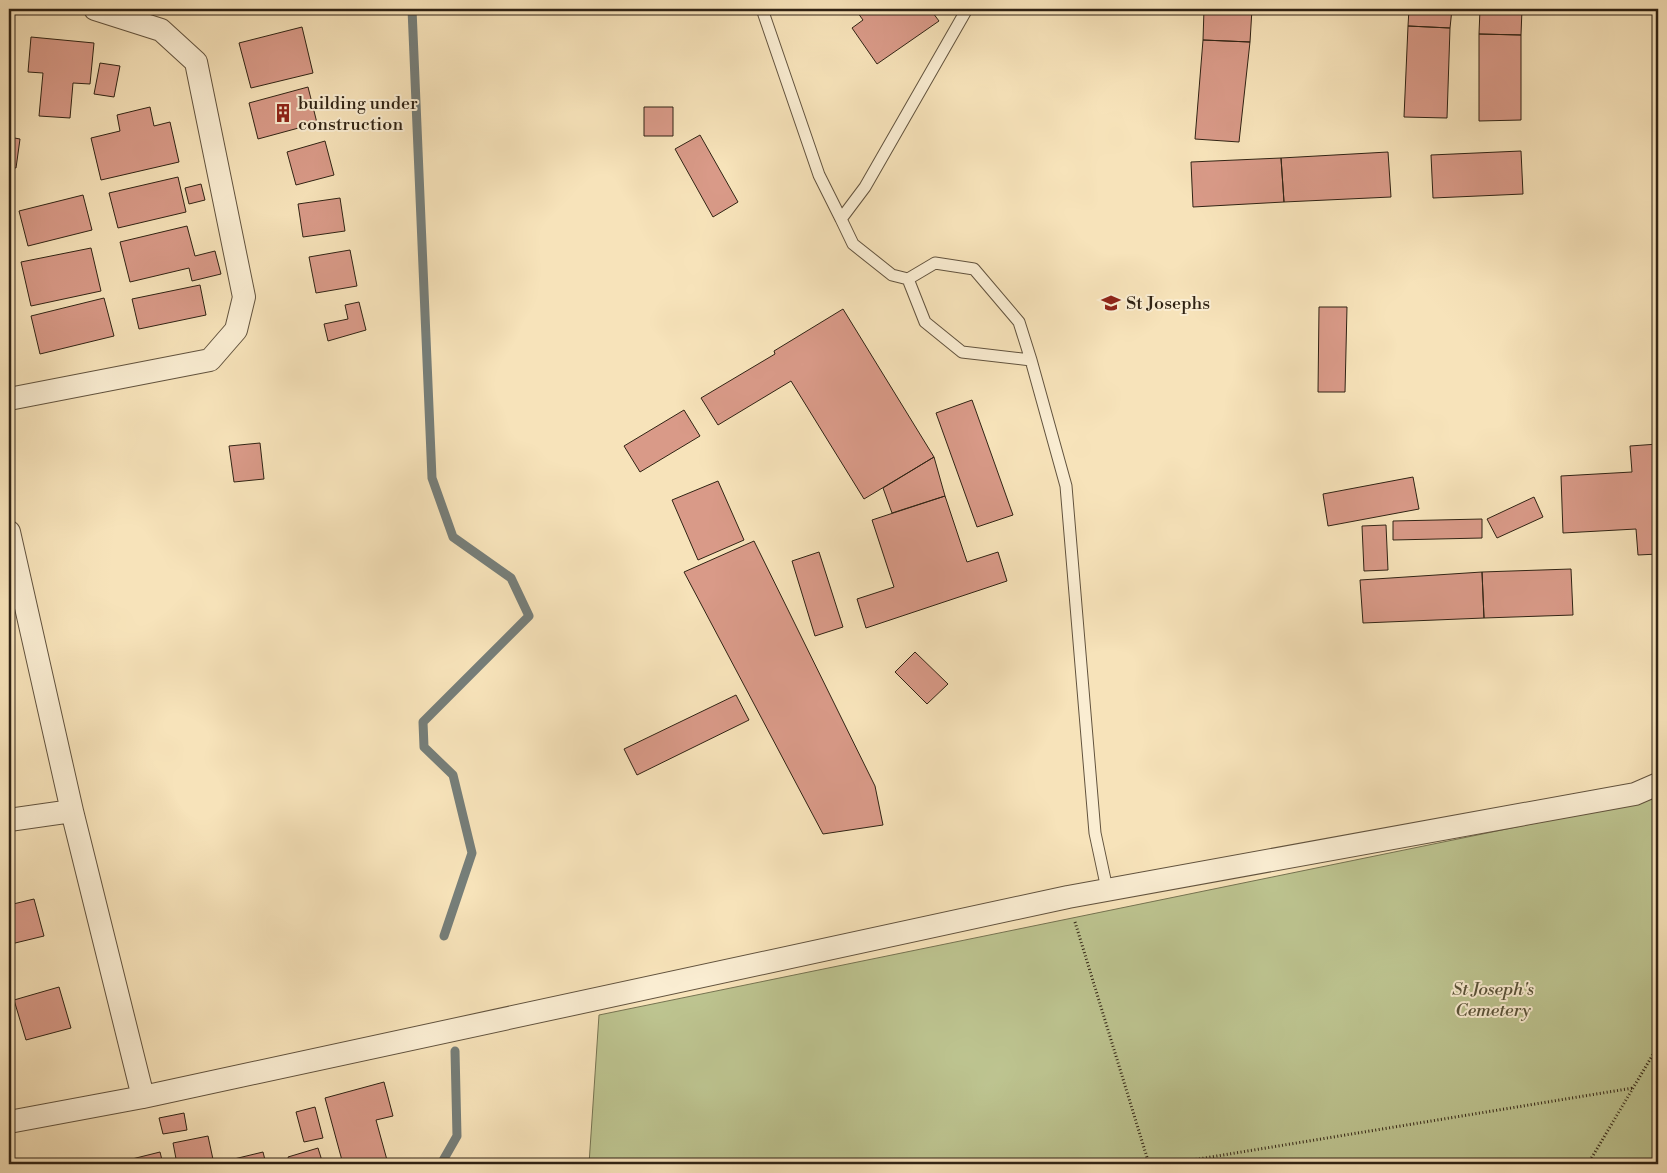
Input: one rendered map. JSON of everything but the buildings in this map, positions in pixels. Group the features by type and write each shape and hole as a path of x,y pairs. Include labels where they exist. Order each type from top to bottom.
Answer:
{"street":[{"path":"9,399 210,360 236,330 244,296 196,62 161,30 95,9"},
{"path":"9,532 12,561 143,1097"},
{"path":"9,1122 143,1097 1107,889 1635,794 1658,784"},
{"path":"9,820 72,811"}],"lane":[{"path":"762,9 819,175 853,244 892,274 908,279 935,263 974,269 1019,322 1032,360 1066,486 1095,833 1107,889"},
{"path":"841,219 865,187 967,9"},
{"path":"908,279 925,322 962,352 1032,360"}],"path":[{"path":"1068,897 1149,1164"},
{"path":"1588,1164 1658,1046"},
{"path":"1168,1164 1633,1088"}],"green space":[{"name":"St Joseph's Cemetery","path":"1658,798 1658,1164 589,1164 599,1015"}],"waterway":[{"path":"412,9 432,478 453,537 511,578 529,616 423,722 424,747 453,775 472,853 444,936"},
{"path":"441,1164 457,1136 455,1051"}],"place":[{"name":"building under construction","path":"283,113"},
{"name":"St Josephs","path":"1111,303"}]}
